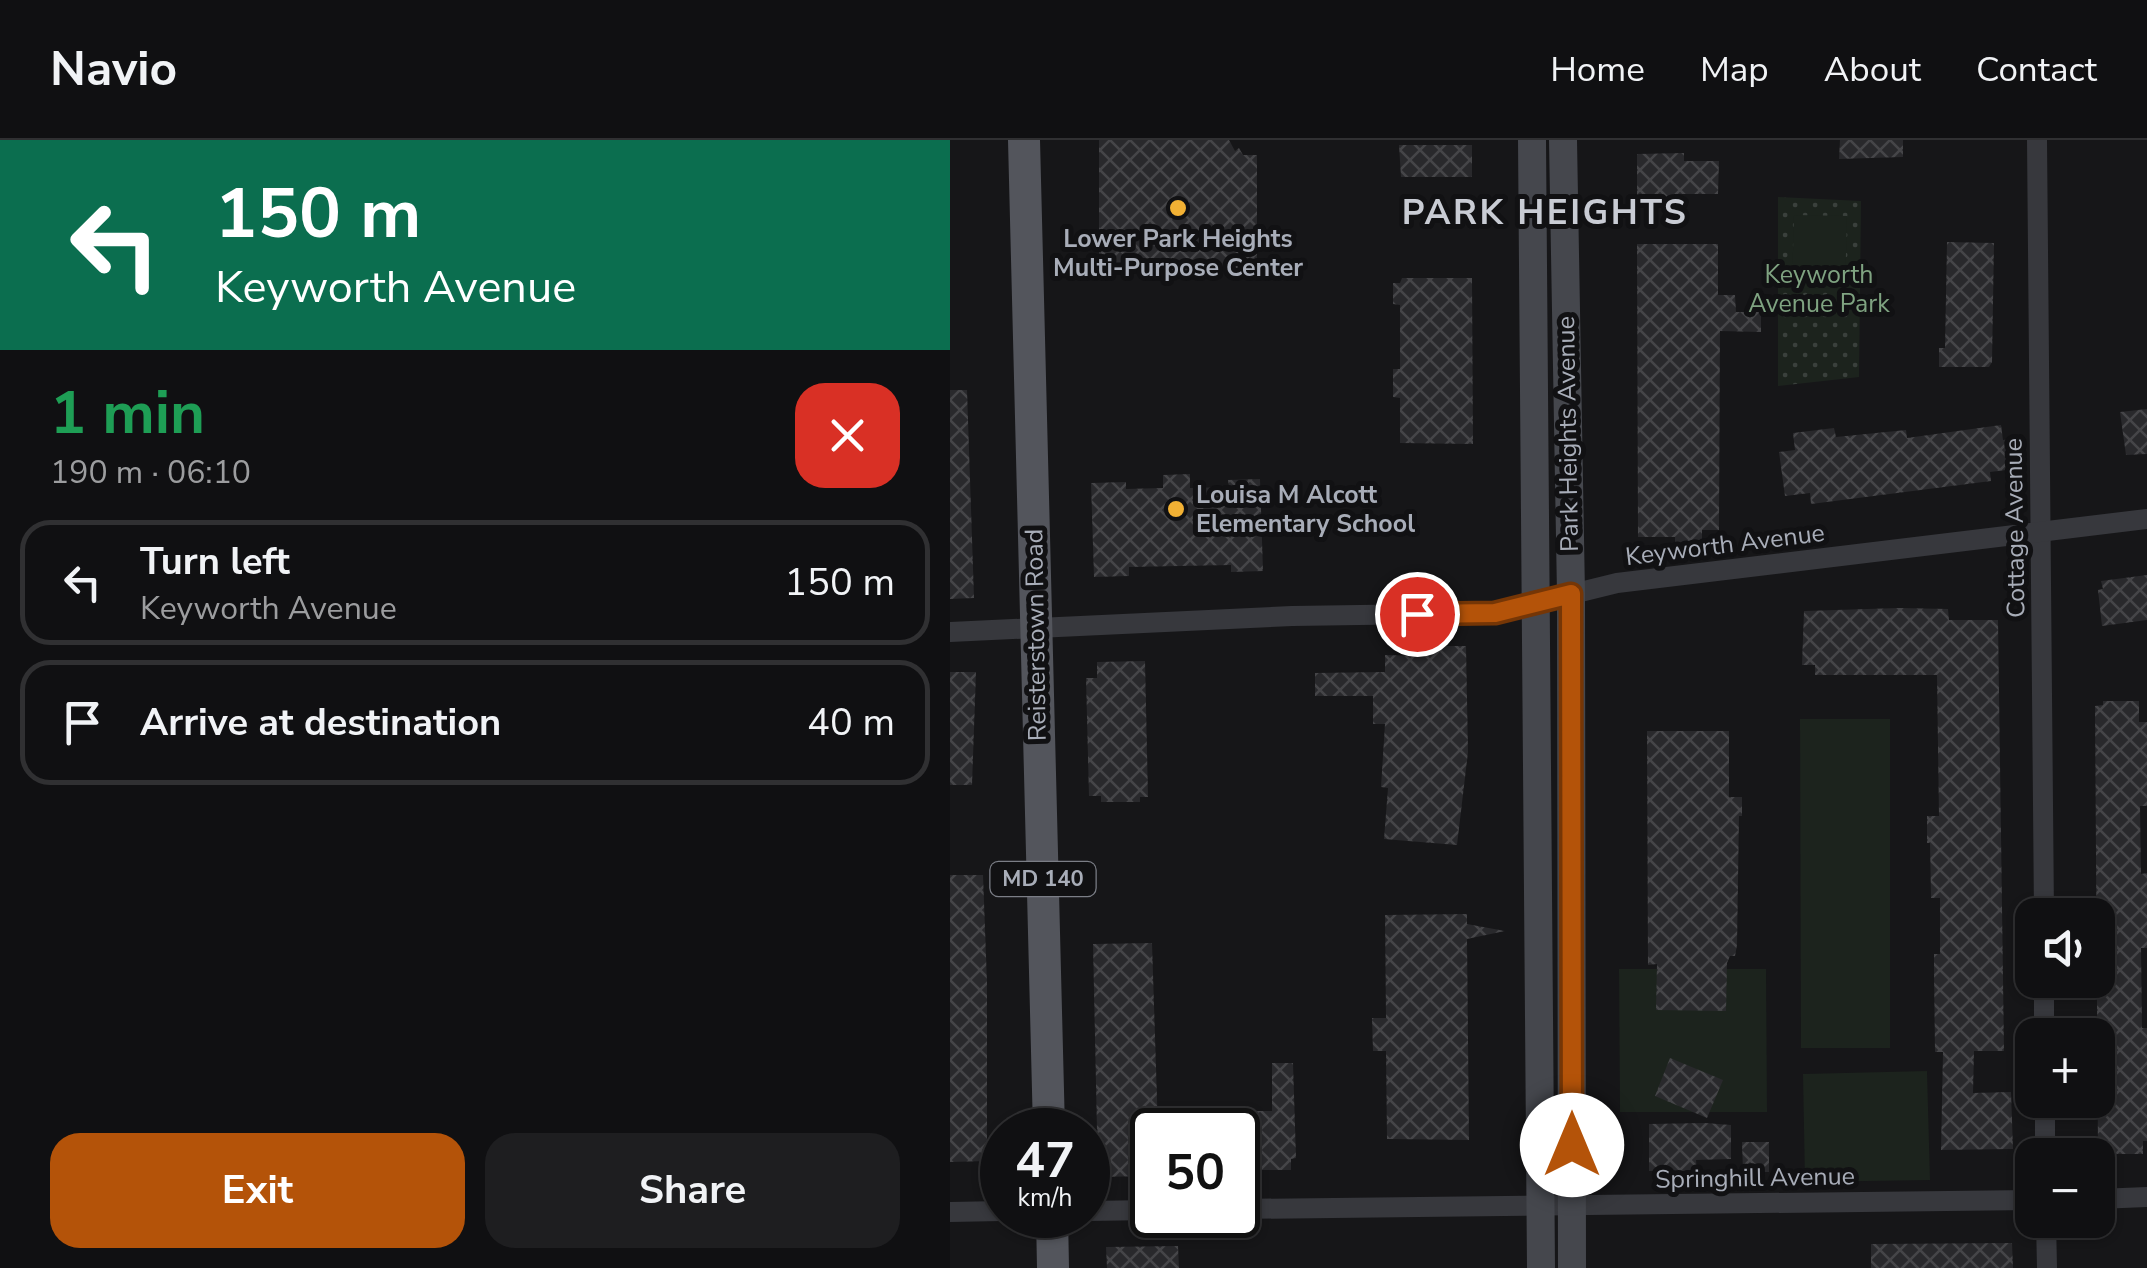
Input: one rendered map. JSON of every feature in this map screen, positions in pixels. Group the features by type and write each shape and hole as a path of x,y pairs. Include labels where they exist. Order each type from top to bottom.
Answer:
{"main road":[{"name":"Reisterstown Road","path":"1024,140 1048,1108"},
{"name":"Park Heights Avenue","path":"1532,140 1540,1268"},
{"name":"Park Heights Avenue","path":"1563,140 1571,594 1572,1268"},
{"path":"1052,1238 1053,1268"}],"street":[{"name":"Cottage Avenue","path":"2036,140 2044,898"},
{"name":"Keyworth Avenue","path":"950,632 1292,616 1495,613 1617,583 2147,519"},
{"path":"2115,1198 2147,1197"},
{"name":"Springhill Avenue","path":"1260,1209 2015,1200"},
{"path":"950,1212 980,1212"},
{"path":"2046,1238 2046,1268"}],"green space":[{"name":"Keyworth Avenue Park","path":"1778,197 1861,201 1859,377 1778,386"},
{"path":"1794,215 1847,216 1845,289 1792,288"},
{"path":"1800,719 1890,719 1890,1048 1801,1048"},
{"path":"1619,969 1766,969 1767,1112 1620,1112"},
{"path":"1927,1071 1930,1180 1805,1182 1803,1074"}],"building":[{"name":"Lower Park Heights Multi-Purpose Center","path":"1099,140 1229,140 1235,151 1239,148 1243,155 1257,155 1257,271 1099,272"},
{"path":"1840,140 1903,140 1903,157 1839,159"},
{"path":"1399,145 1472,145 1472,177 1401,177"},
{"path":"1684,153 1684,161 1719,161 1718,194 1674,194 1674,201 1637,201 1637,154"},
{"path":"1947,242 1994,243 1989,367 1939,367 1939,348 1945,348"},
{"path":"1637,244 1718,244 1718,295 1735,295 1736,312 1761,312 1761,332 1720,331 1719,530 1702,530 1702,545 1675,544 1675,537 1638,537"},
{"path":"1402,278 1472,278 1473,444 1400,443 1400,398 1393,397 1393,369 1400,369 1400,305 1393,304 1393,283 1400,283"},
{"path":"950,390 967,390 974,598 950,599"},
{"path":"2147,409 2147,454 2126,455 2120,412"},
{"path":"2001,425 2003,440 2009,439 2012,461 2005,462 2006,470 1990,472 1991,481 1811,504 1810,493 1785,496 1779,452 1795,450 1793,433 1834,428 1836,437 1906,430 1907,438"},
{"name":"Louisa M Alcott Elementary School","path":"1190,474 1190,488 1229,487 1228,480 1260,479 1263,571 1231,572 1231,565 1129,567 1129,576 1094,577 1091,483 1126,482 1126,489 1163,488 1163,475"},
{"path":"2147,575 2147,620 2102,626 2098,590 2103,589 2101,581"},
{"path":"1948,609 1949,620 1998,620 2004,1051 1974,1051 1973,1093 2011,1092 2013,1149 1941,1150 1943,1052 1935,1052 1934,971 1934,954 1940,954 1940,898 1931,898 1927,843 1927,816 1939,816 1937,675 1815,675 1815,665 1802,665 1804,611"},
{"path":"1440,646 1466,646 1468,752 1457,845 1384,839 1388,788 1381,787 1385,724 1373,724 1373,696 1315,696 1315,673 1385,672 1385,655 1423,656 1426,651 1440,651"},
{"path":"1145,661 1148,797 1140,797 1140,802 1101,802 1101,796 1089,796 1086,678 1097,678 1097,662"},
{"path":"950,672 976,672 972,785 950,785"},
{"path":"2103,701 2139,701 2139,722 2147,722 2147,806 2140,806 2141,874 2147,873 2147,948 2141,948 2142,1028 2147,1028 2147,1141 2143,1141 2143,1154 2115,1154 2115,1138 2098,1138 2098,1118 2115,1118 2115,1018 2097,1018 2097,998 2115,998 2115,898 2096,898 2095,706 2103,705"},
{"path":"1647,731 1729,731 1729,797 1742,797 1742,816 1737,945 1735,956 1730,956 1727,963 1726,1011 1656,1010 1657,964 1648,965"},
{"path":"950,875 983,875 987,1108 980,1108 980,1161 950,1162"},
{"path":"1467,914 1467,924 1505,931 1467,939 1469,1140 1387,1139 1386,1051 1373,1051 1372,1018 1386,1018 1385,915"},
{"path":"1152,943 1157,1108 1130,1108 1130,1176 1110,1177 1110,1108 1097,1108 1093,944"},
{"path":"1670,1058 1723,1080 1707,1118 1655,1096"},
{"path":"1272,1063 1293,1063 1296,1158 1291,1159 1291,1170 1260,1170 1260,1111 1272,1111"},
{"path":"1649,1124 1731,1125 1731,1159 1696,1160 1697,1171 1649,1171"},
{"path":"1742,1142 1769,1142 1769,1172 1743,1172"},
{"path":"2012,1243 2013,1268 1871,1268 1871,1244"},
{"path":"1178,1246 1179,1268 1107,1268 1106,1247"}],"place":[{"name":"Lower Park Heights Multi-Purpose Center","path":"1178,208"},
{"name":"Louisa M Alcott Elementary School","path":"1176,509"}],"district":[{"name":"PARK HEIGHTS","path":"1545,212"}],"route":[{"path":"1417,614 1495,613 1571,594 1572,1145"}]}
